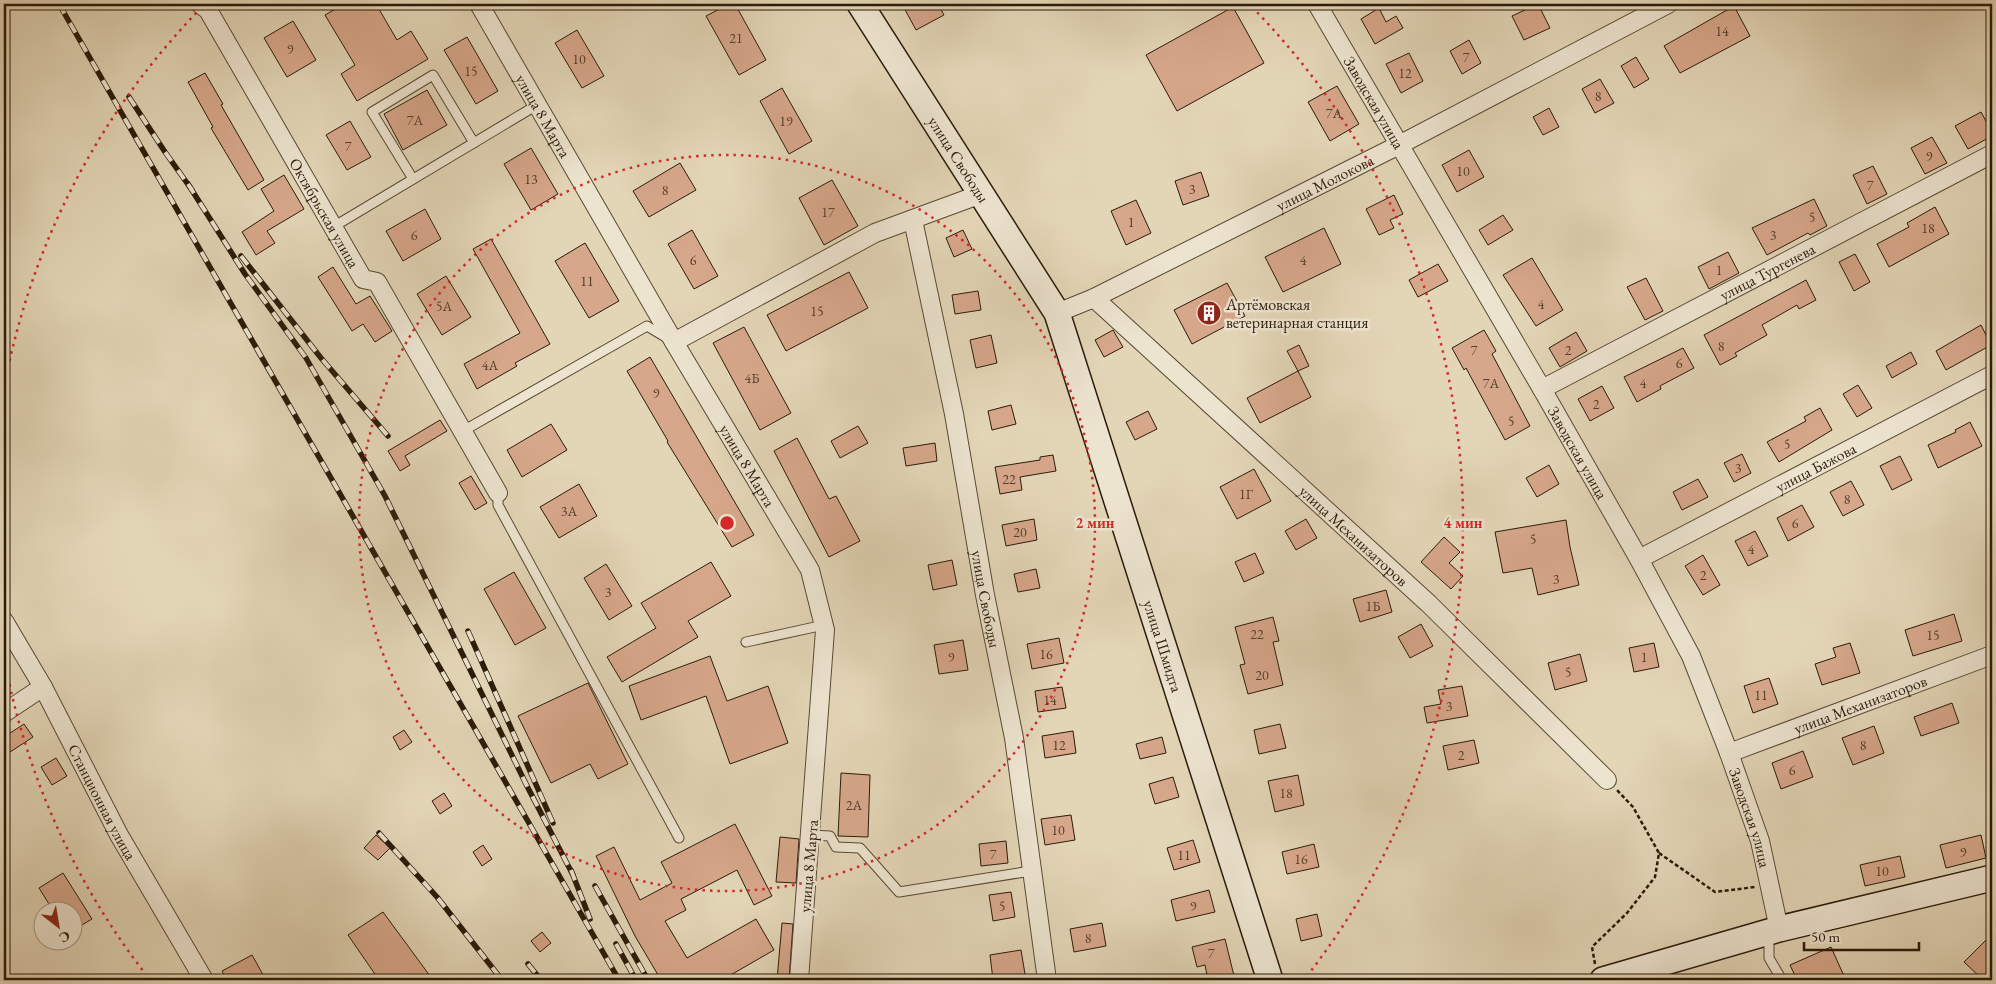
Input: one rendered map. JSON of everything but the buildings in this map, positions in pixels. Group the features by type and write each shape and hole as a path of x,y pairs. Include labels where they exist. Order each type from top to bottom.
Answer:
{"street":[{"name":"Октябрьская улица","path":"200,4 208,10 363,279 377,282 498,493"},
{"name":"улица 8 Марта","path":"479,4 674,342 810,570 825,630 799,980"},
{"name":"улица Свободы","path":"860,4 1057,313"},
{"name":"Заводская улица","path":"1317,4 1542,389 1639,559 1691,656 1729,753 1760,841 1769,885 1774,930"},
{"name":"улица Молокова","path":"1057,313 1094,298 1399,145 1668,4"},
{"name":"улица Тургенева","path":"1542,389 1992,154"},
{"path":"674,342 875,233 981,194"},
{"name":"улица Свободы","path":"913,220 954,414 985,595 1014,738 1047,980"},
{"name":"улица Механизаторов","path":"1094,298 1429,604 1607,780"},
{"name":"улица Шмидта","path":"1057,313 1270,980"},
{"name":"улица Бажова","path":"1639,559 1992,375"},
{"name":"Станционная улица","path":"4,621 43,687 119,835 204,980"},
{"name":"улица Механизаторов","path":"1729,753 1992,655"},
{"path":"4,713 43,687"},
{"path":"1600,976 1774,930 1992,878"}],"lane":[{"path":"413,179 372,112 433,76 474,143"},
{"path":"333,227 537,105"},
{"path":"463,431 647,326 674,342"},
{"path":"498,493 498,505 679,838"},
{"path":"746,642 824,624"},
{"path":"810,835 830,836 836,847 860,848 899,892 1031,871"},
{"path":"1774,930 1769,958 1782,980"}],"path":[{"path":"1607,780 1633,807 1659,853 1715,892 1769,885"},
{"path":"1600,976 1592,947 1627,912 1655,878 1659,853"}],"railway":[{"path":"59,4 619,980"},
{"path":"129,97 192,190"},
{"path":"188,184 245,274 306,358 385,496 527,786 573,875"},
{"path":"241,256 321,358 388,436"},
{"path":"468,631 553,823"},
{"path":"379,833 437,897 502,980"},
{"path":"571,870 590,919"},
{"path":"595,886 648,980"},
{"path":"616,944 636,980"},
{"path":"528,964 541,980"}],"place":[{"name":"Артёмовская ветеринарная станция","path":"1209,313"}]}
